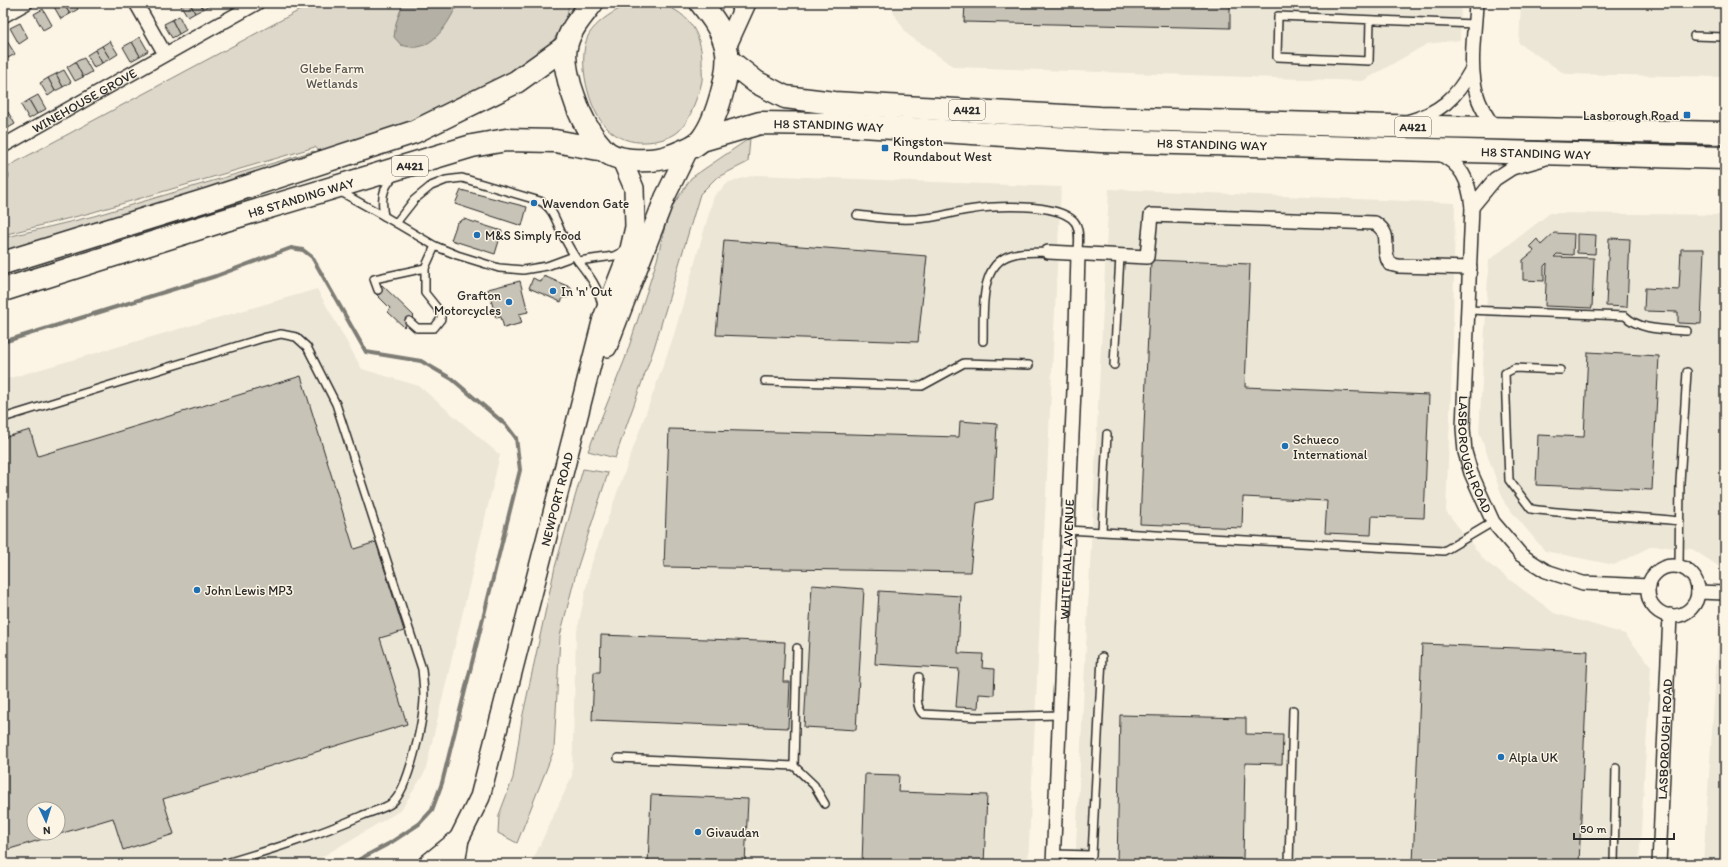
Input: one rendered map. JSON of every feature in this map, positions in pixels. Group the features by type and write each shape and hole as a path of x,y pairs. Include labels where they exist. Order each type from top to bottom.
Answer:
{"highway":[{"path":"592,3 575,25 565,47 567,78 582,121 613,154"},
{"path":"695,144 717,110 727,54 716,23 701,3"},
{"name":"H8 STANDING WAY","path":"3,263 414,132 516,82 565,47"},
{"name":"H8 STANDING WAY","path":"727,54 766,89 785,97 834,103 1100,118 1725,133"},
{"name":"H8 STANDING WAY","path":"3,290 219,222 411,166 472,146 506,140 555,142 642,161 664,158 695,144 760,123 830,124 1101,141 1725,158"}],"street":[{"path":"3,16 26,3"},
{"path":"136,3 165,54"},
{"name":"WINEHOUSE GROVE","path":"3,146 258,3"},
{"path":"575,25 578,3"},
{"path":"727,54 746,3"},
{"path":"1476,3 1472,69 1477,96 1482,108 1494,128"},
{"path":"1389,126 1416,119 1436,110 1452,98 1472,69"},
{"path":"569,455 618,317 661,208 695,144"},
{"name":"LASBOROUGH ROAD","path":"1432,150 1449,159 1463,173 1470,192 1472,207 1463,428 1465,452 1471,473 1493,522 1521,555 1546,571 1583,583 1649,586"},
{"path":"1472,207 1495,180 1512,168 1562,153"},
{"name":"NEWPORT ROAD","path":"455,864 459,839 480,797 604,318 630,249 635,227 634,188 613,154"},
{"path":"1048,252 1147,258 1151,215 1375,223 1383,228 1386,237 1385,256 1390,264 1398,266 1470,268"},
{"name":"WHITEHALL AVENUE","path":"1054,859 1075,367 1078,254"},
{"path":"1669,566 1679,566 1690,572 1695,579 1698,592 1692,607 1686,612 1678,615 1670,615 1658,610 1650,600 1649,586 1656,572 1669,566"},
{"path":"1698,592 1725,593"},
{"name":"LASBOROUGH ROAD","path":"1659,864 1670,615"},
{"name":"NEWPORT ROAD","path":"428,864 459,839"}],"lane":[{"path":"1370,20 1369,61 1277,58 1278,16 1475,24"},
{"path":"1694,36 1725,37"},
{"path":"384,216 382,202 384,188 393,176 411,166"},
{"path":"396,223 414,200 431,186 446,180 462,178 546,204 553,212 562,234 576,259 592,280 600,297 604,318"},
{"path":"335,188 435,246 457,255 499,268 523,270 576,259 614,256 630,249"},
{"path":"857,215 907,220 983,208 1023,207 1048,209 1060,212 1075,222 1078,228 1078,254"},
{"path":"409,321 417,328 434,328 441,319 441,313 425,293 425,268 435,246"},
{"path":"983,341 986,284 993,267 1000,260 1011,255 1048,252"},
{"path":"1114,365 1120,256"},
{"path":"378,290 374,279 425,268"},
{"path":"1468,310 1625,316 1632,323 1644,327 1687,331"},
{"path":"3,418 263,338 281,334 296,337 307,347 336,404 422,669 424,700 418,739 406,777 401,789 392,802 335,828 288,845 223,864"},
{"path":"765,381 922,386 964,363 1029,365"},
{"path":"1560,370 1515,368 1505,373 1509,480 1531,509 1560,513 1640,516 1680,521"},
{"path":"1679,566 1680,482 1687,372"},
{"path":"1102,531 1107,434"},
{"path":"1067,530 1444,551 1493,522"},
{"path":"794,766 797,648"},
{"path":"1054,859 1092,855 1102,657"},
{"path":"919,677 918,704 919,710 923,714 979,717 1060,715"},
{"path":"1289,864 1293,710"},
{"path":"618,758 794,766 814,786 825,804"},
{"path":"1614,864 1616,768"}],"shaded area":[{"path":"403,3 458,3 447,24 437,36 424,45 413,47 401,45 394,37 396,23"},
{"path":"894,3 1461,3 1460,40 1427,44 1363,81 954,67 907,34 893,12"},
{"path":"1521,3 1725,3 1725,77 1565,74 1519,43"},
{"path":"755,175 1061,187 1028,864 531,864 572,776 576,636 591,565 673,338 714,196 729,182"},
{"path":"1109,189 1455,203 1453,343 1446,511 1485,561 1554,613 1625,634 1651,666 1639,864 1075,864"},
{"path":"1550,213 1725,215 1725,864 1703,864 1723,569 1692,549 1652,546 1614,565 1545,551 1505,504 1479,432 1489,260"},
{"name":"John Lewis MP3","path":"317,289 362,369 419,386 500,455 425,772 401,810 310,864 3,864 3,380"}],"green space":[{"name":"Glebe Farm Wetlands","path":"313,3 569,3 567,17 553,41 534,63 417,123 325,156 315,147 90,213 3,235 3,169"},
{"path":"634,3 658,3 680,13 693,28 697,36 702,56 702,83 687,121 679,131 668,138 654,141 629,141 615,135 607,128 600,120 594,109 586,84 584,71 585,46 591,31 608,16 621,8"},
{"path":"750,138 748,162 716,178 700,194 654,348 615,458 588,451 625,359 657,260 668,213 691,178"},
{"path":"314,151 318,158 3,257 3,238 94,216"},
{"path":"583,469 608,473 577,569 560,636 554,750 517,843 498,833 499,815 513,778 522,719 555,567"}],"building":[{"path":"56,3 63,3 70,14 61,19 53,5"},
{"path":"63,3 75,3 78,9 70,14"},
{"path":"190,3 195,13 188,17 180,4"},
{"path":"190,3 200,3 203,9 195,13"},
{"path":"200,3 210,3 211,4 203,9"},
{"path":"965,3 1230,3 1230,28 964,22"},
{"path":"43,9 52,25 43,30 34,14"},
{"path":"179,16 186,30 179,34 172,20"},
{"path":"172,20 179,34 172,38 164,24"},
{"path":"20,23 28,38 19,44 10,28"},
{"path":"140,37 148,51 140,56 132,42"},
{"path":"7,41 15,54 8,58 3,50 3,43"},
{"path":"110,41 118,54 110,59 102,46"},
{"path":"132,42 140,56 131,61 123,47"},
{"path":"102,46 110,59 102,63 95,50"},
{"path":"3,50 8,58 3,61"},
{"path":"95,50 102,63 94,68 87,55"},
{"path":"84,58 92,72 83,77 75,62"},
{"path":"75,62 83,77 75,81 67,67"},
{"path":"64,70 71,82 63,87 56,74"},
{"path":"56,74 63,87 55,91 48,78"},
{"path":"48,78 55,91 48,96 40,83"},
{"path":"38,95 46,109 37,114 29,100"},
{"path":"29,100 37,114 29,119 21,105"},
{"path":"8,112 15,124 3,131 3,115"},
{"path":"461,190 527,207 522,226 455,204"},
{"name":"M&S Simply Food","path":"464,219 502,231 495,254 451,240 457,223"},
{"path":"1554,233 1574,234 1573,255 1557,254 1554,257 1594,258 1592,308 1545,306 1547,263 1544,266 1544,281 1523,280 1523,260 1534,251 1530,246 1537,239 1541,245"},
{"path":"1577,234 1596,235 1595,254 1577,253"},
{"path":"1609,238 1630,239 1627,307 1606,306"},
{"path":"724,240 927,256 918,342 716,335"},
{"path":"1681,249 1704,249 1701,324 1678,323 1678,312 1644,311 1645,288 1679,290"},
{"name":"Schueco International","path":"1151,260 1250,264 1245,387 1429,395 1424,518 1372,516 1371,535 1325,533 1327,501 1243,497 1242,528 1140,524"},
{"path":"544,276 572,288 567,298 564,296 561,302 529,288 533,278 541,282"},
{"path":"520,281 528,312 519,314 522,323 504,328 501,317 496,318 488,289"},
{"path":"382,285 414,316 404,327 388,312 390,308 375,293"},
{"path":"1588,352 1659,356 1652,490 1536,485 1538,435 1584,437"},
{"name":"John Lewis MP3","path":"301,376 354,549 376,542 404,631 380,638 407,724 163,799 174,834 123,850 113,818 66,832 66,801 26,801 26,841 36,841 3,851 3,438 30,430 38,456"},
{"path":"960,421 997,424 993,499 977,503 970,572 664,567 669,429 959,437"},
{"path":"812,585 864,589 856,730 804,727"},
{"path":"879,591 961,596 958,653 983,654 982,668 995,669 994,695 979,694 978,708 956,707 959,669 875,664"},
{"path":"601,635 785,642 783,682 790,682 788,728 592,720 594,672 600,672"},
{"name":"Alpla UK","path":"1422,644 1588,651 1579,864 1413,864"},
{"path":"1120,715 1246,718 1246,734 1283,735 1282,764 1245,763 1243,859 1195,858 1195,864 1117,864"},
{"path":"865,774 899,775 898,792 987,795 984,864 862,864"},
{"name":"Givaudan","path":"651,795 748,799 745,864 648,864"}],"waterway":[{"path":"3,342 216,276 291,248 303,250 312,257 366,352 421,361 452,379 506,425 516,438 520,470 442,783 432,810 419,824 390,843 360,859 355,864"}],"place":[{"name":"Lasborough Road","path":"1687,115"},
{"name":"Kingston Roundabout West","path":"885,148"},
{"name":"Wavendon Gate","path":"534,203"},
{"name":"M&S Simply Food","path":"477,235"},
{"name":"In 'n' Out","path":"553,291"},
{"name":"Grafton Motorcycles","path":"509,302"},
{"name":"Schueco International","path":"1285,446"},
{"name":"John Lewis MP3","path":"197,590"},
{"name":"Alpla UK","path":"1501,757"},
{"name":"Givaudan","path":"698,832"}]}
